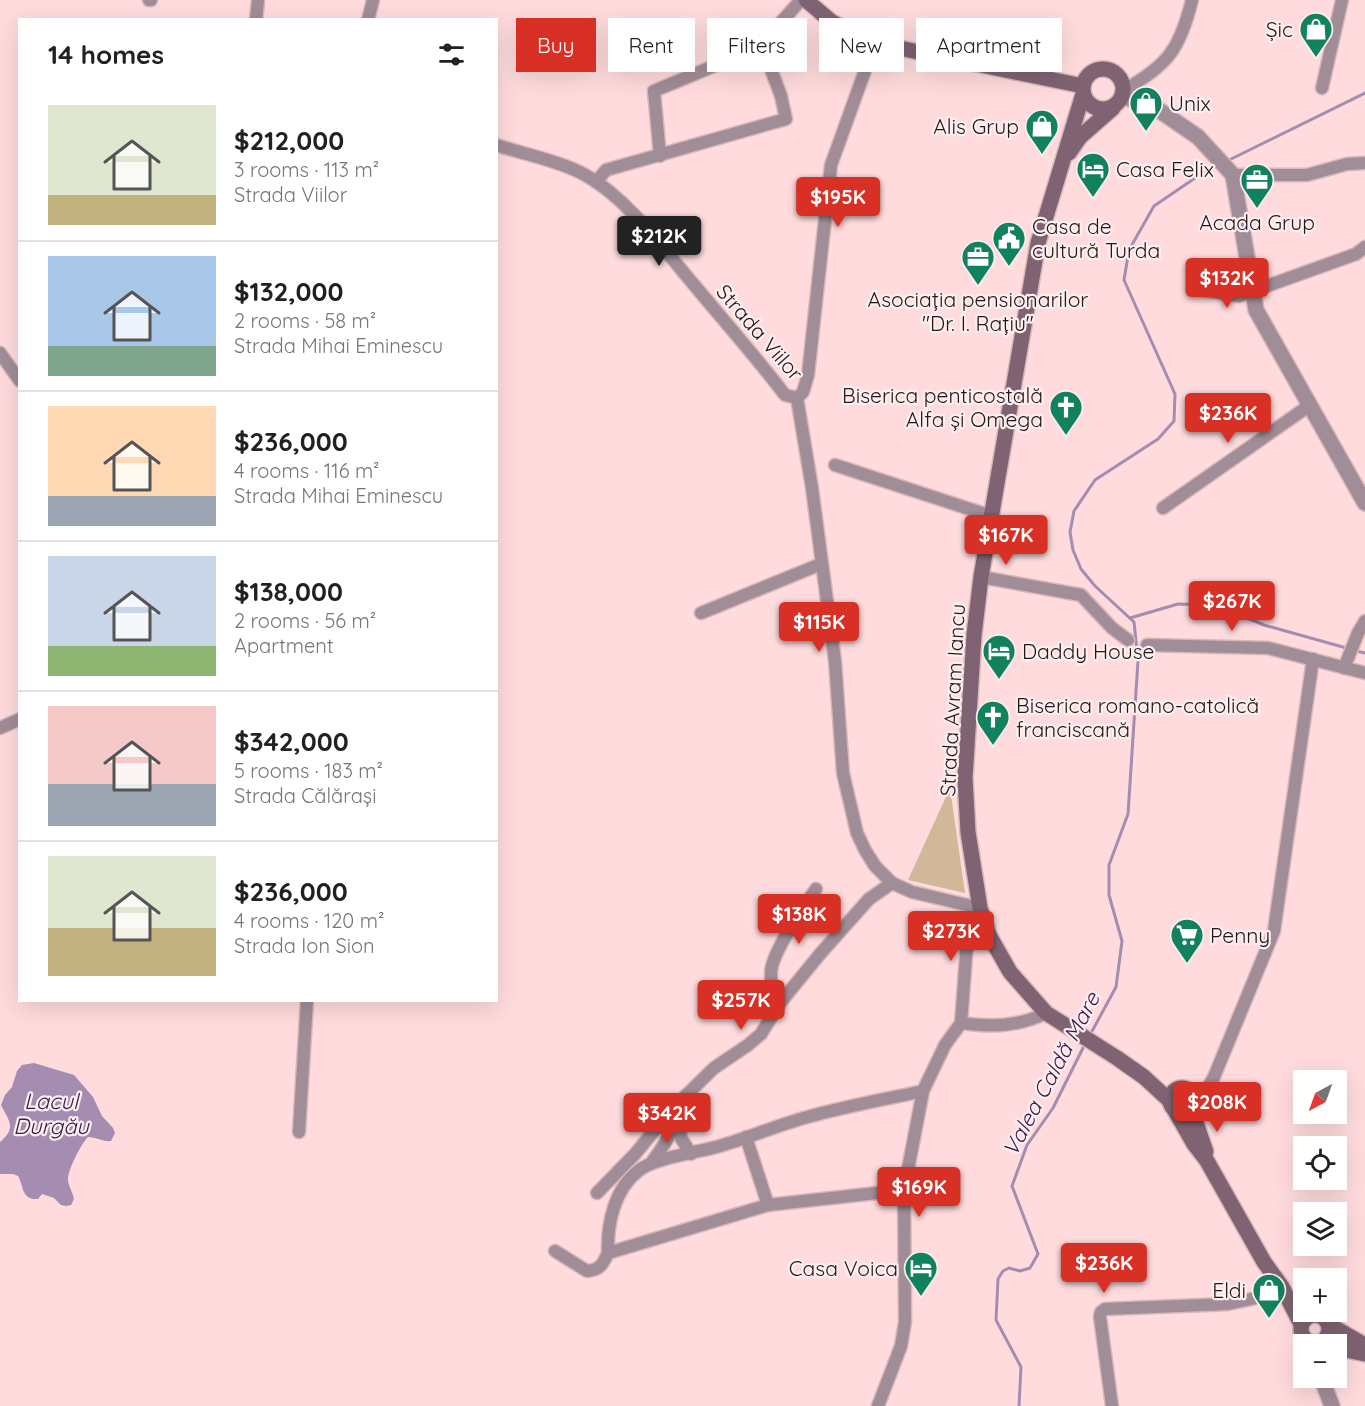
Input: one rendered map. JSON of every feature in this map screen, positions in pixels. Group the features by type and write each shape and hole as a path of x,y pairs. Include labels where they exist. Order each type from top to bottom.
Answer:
{"main road":[{"path":"803,0 827,18"},
{"path":"904,50 1083,90"},
{"path":"1105,69 1119,76 1120,98 1101,110 1095,108 1089,104 1083,90 1085,79 1091,73 1105,69"},
{"name":"Strada Avram Iancu","path":"1083,90 1038,243 981,577 974,635 965,778 968,832 977,907 1000,956 1024,990 1046,1013 1117,1058 1175,1099"},
{"name":"Strada Avram Iancu","path":"1063,160 1080,137 1120,98"},
{"path":"1175,1099 1189,1090 1207,1161"},
{"path":"1175,1099 1182,1112 1193,1102"},
{"path":"1175,1099 1194,1144 1207,1161 1264,1262 1293,1300"},
{"path":"1328,1324 1328,1334"},
{"path":"1328,1324 1365,1345"},
{"path":"1347,1350 1365,1354"}],"street":[{"path":"256,18 258,0"},
{"path":"368,18 373,0"},
{"path":"786,18 803,0"},
{"path":"1120,98 1148,76 1176,46 1187,21 1192,0"},
{"path":"1322,88 1342,0"},
{"path":"660,156 654,91 707,69"},
{"path":"596,182 606,170 786,119 772,72"},
{"path":"865,72 831,165 808,375 803,392 797,398 812,488 835,661 843,773 857,833 875,866 892,883 912,892 977,907 968,930 961,1023 945,1045 923,1091 904,1190 905,1322 901,1346 878,1406"},
{"path":"1120,98 1150,104 1198,137 1232,172 1237,190 1256,310 1310,405 1361,487 1365,503"},
{"name":"Strada Viilor","path":"498,146 568,167 596,182 644,227 785,395 797,398"},
{"path":"1232,172 1307,175 1347,164 1365,163"},
{"path":"1199,289 1239,296 1356,254 1365,247"},
{"path":"0,353 18,378"},
{"path":"1163,508 1310,405"},
{"path":"835,465 991,516"},
{"path":"701,613 821,564"},
{"path":"981,577 1081,595 1112,628 1128,640"},
{"path":"1344,668 1365,621"},
{"path":"1147,645 1268,648 1365,674"},
{"path":"1193,1102 1206,1091 1214,1077 1272,940 1313,659"},
{"path":"0,728 18,720"},
{"path":"597,1193 635,1154 673,1108 714,1068 761,1034 780,1003 820,954 869,899 892,883"},
{"path":"780,1003 774,991 771,971 792,925 816,889"},
{"path":"299,1132 307,1002"},
{"path":"961,1023 999,1026 1034,1019 1046,1013"},
{"path":"652,1162 678,1121 684,1105 696,1092 695,1087"},
{"path":"555,1251 587,1271 596,1270 608,1253 607,1235 617,1200 625,1185 638,1171 652,1162 691,1154 810,1116 923,1091"},
{"path":"678,1121 681,1138 691,1154"},
{"path":"746,1137 768,1205"},
{"path":"608,1253 768,1205 904,1190"},
{"path":"1112,1406 1101,1312 1106,1309 1228,1304 1256,1298 1280,1285"},
{"path":"1326,1388 1332,1406"}],"shaded area":[{"path":"950,788 965,893 908,880"}],"water":[{"name":"Lacul Durgău","path":"34,1063 74,1075 93,1097 102,1116 115,1133 111,1141 88,1137 82,1145 68,1177 74,1199 71,1205 61,1205 54,1198 42,1194 38,1199 33,1199 24,1192 18,1176 0,1174 0,1142 10,1128 9,1120 1,1105 5,1095 12,1087 17,1071 22,1065"}],"waterway":[{"path":"1227,161 1365,93"},
{"path":"1090,1035 1116,987 1122,941 1109,895 1109,865 1128,814 1138,661 1134,622 1095,586 1081,569 1073,550 1070,532 1074,511 1095,480 1158,439 1174,421 1175,394 1124,280 1129,250 1154,206 1218,165"},
{"path":"1130,618 1178,604 1216,605 1264,625 1350,649"},
{"path":"1356,651 1365,653"},
{"name":"Valea Caldă Mare","path":"1019,1406 1021,1367 996,1320 998,1279 1003,1271 1009,1268 1020,1271 1030,1268 1038,1254 1012,1186 1027,1145 1053,1108 1085,1044"}],"place":[{"name":"Șic","path":"1316,58"},
{"name":"Unix","path":"1146,132"},
{"name":"Alis Grup","path":"1042,155"},
{"name":"Casa Felix","path":"1093,198"},
{"name":"Acada Grup","path":"1257,209"},
{"name":"Casa de cultură Turda","path":"1009,267"},
{"name":"Asociația pensionarilor \"Dr. I. Rațiu\"","path":"978,286"},
{"name":"Biserica penticostală Alfa și Omega","path":"1066,436"},
{"name":"Daddy House","path":"999,680"},
{"name":"Biserica romano-catolică franciscană","path":"993,746"},
{"name":"Penny","path":"1187,964"},
{"name":"Casa Voica","path":"921,1297"},
{"name":"Eldi","path":"1269,1319"}]}
